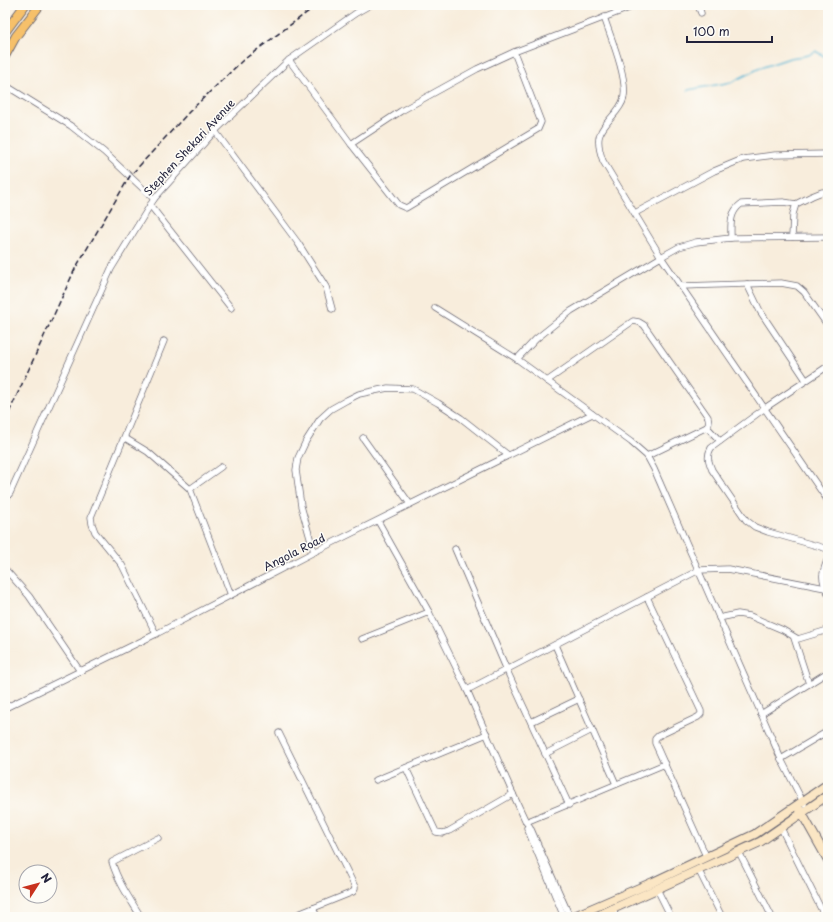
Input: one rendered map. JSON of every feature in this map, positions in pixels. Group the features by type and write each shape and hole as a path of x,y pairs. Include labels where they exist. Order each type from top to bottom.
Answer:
{"main road":[{"path":"5,32 25,5"},
{"path":"5,56 16,36 40,5"}],"street":[{"name":"Stephen Shekari Avenue","path":"5,500 10,492 111,269 154,198 216,130 289,60 356,13 370,5"},
{"path":"351,144 401,111 477,69 514,52 637,5"},
{"path":"698,5 701,13"},
{"path":"604,17 624,82 624,98 619,108 599,135 598,147 603,161 661,256 828,501"},
{"path":"289,60 351,144 399,205 406,208 538,129 541,122 514,52"},
{"path":"5,85 71,126 104,152 154,198"},
{"path":"216,130 298,243 326,287 332,309"},
{"path":"635,213 714,171 743,159 775,155 828,154"},
{"path":"731,238 731,217 736,208 741,204 783,202 796,204 822,192 828,192"},
{"path":"792,237 793,214 796,204"},
{"path":"150,205 231,308"},
{"path":"517,359 536,339 571,311 661,256 679,247 696,242 731,238 826,237 828,243"},
{"path":"682,286 781,283 797,286 804,292 828,326"},
{"path":"747,284 760,311 806,380"},
{"path":"435,308 517,359 631,442 647,456 699,570 800,804 828,860"},
{"path":"547,381 633,321 644,325 708,417 709,423 707,427 647,456"},
{"path":"156,634 122,565 95,532 91,517 164,341"},
{"path":"828,366 765,408 711,448 708,454 708,462 712,470 746,520 755,527 768,532 828,549"},
{"path":"314,552 301,506 296,470 298,458 306,441 320,419 331,409 347,400 359,394 388,388 413,389 438,402 508,455"},
{"name":"Angola Road","path":"5,708 156,634 314,552 592,414"},
{"path":"707,427 720,441"},
{"path":"125,438 148,452 190,489 231,595"},
{"path":"363,438 410,504"},
{"path":"190,489 221,467"},
{"path":"378,521 429,612 467,690 513,794 526,822 530,827 571,917 653,882 755,834 828,784"},
{"path":"455,549 568,805"},
{"path":"827,590 822,582 822,577 828,558"},
{"path":"5,569 29,596 80,671"},
{"path":"467,690 699,570 728,569 827,590"},
{"path":"647,597 701,711 698,717 658,736 655,739 655,743 706,856"},
{"path":"362,639 429,612"},
{"path":"720,618 738,614 750,616 783,630 794,638 798,639 828,630"},
{"path":"794,638 809,684"},
{"path":"555,645 616,784"},
{"path":"761,714 828,672"},
{"path":"531,722 579,699"},
{"path":"545,754 592,730"},
{"path":"781,759 828,731"},
{"path":"279,733 355,887 353,892 291,917"},
{"path":"376,780 487,734"},
{"path":"526,822 665,764"},
{"path":"406,768 436,832 443,833 449,831 513,794"},
{"path":"595,917 760,842 828,795"},
{"path":"526,822 527,829 564,917"},
{"path":"781,828 825,917"},
{"path":"141,917 115,872 112,862 158,838"},
{"path":"739,852 772,917"},
{"path":"698,869 722,917"},
{"path":"657,889 671,917"},
{"path":"313,908 317,917"},
{"path":"612,908 616,917"}],"waterway":[{"path":"688,90 732,82 760,68 790,58 809,55 815,51 828,58"}],"railway":[{"path":"5,421 75,269 130,176 189,112 242,61 317,5"}]}
